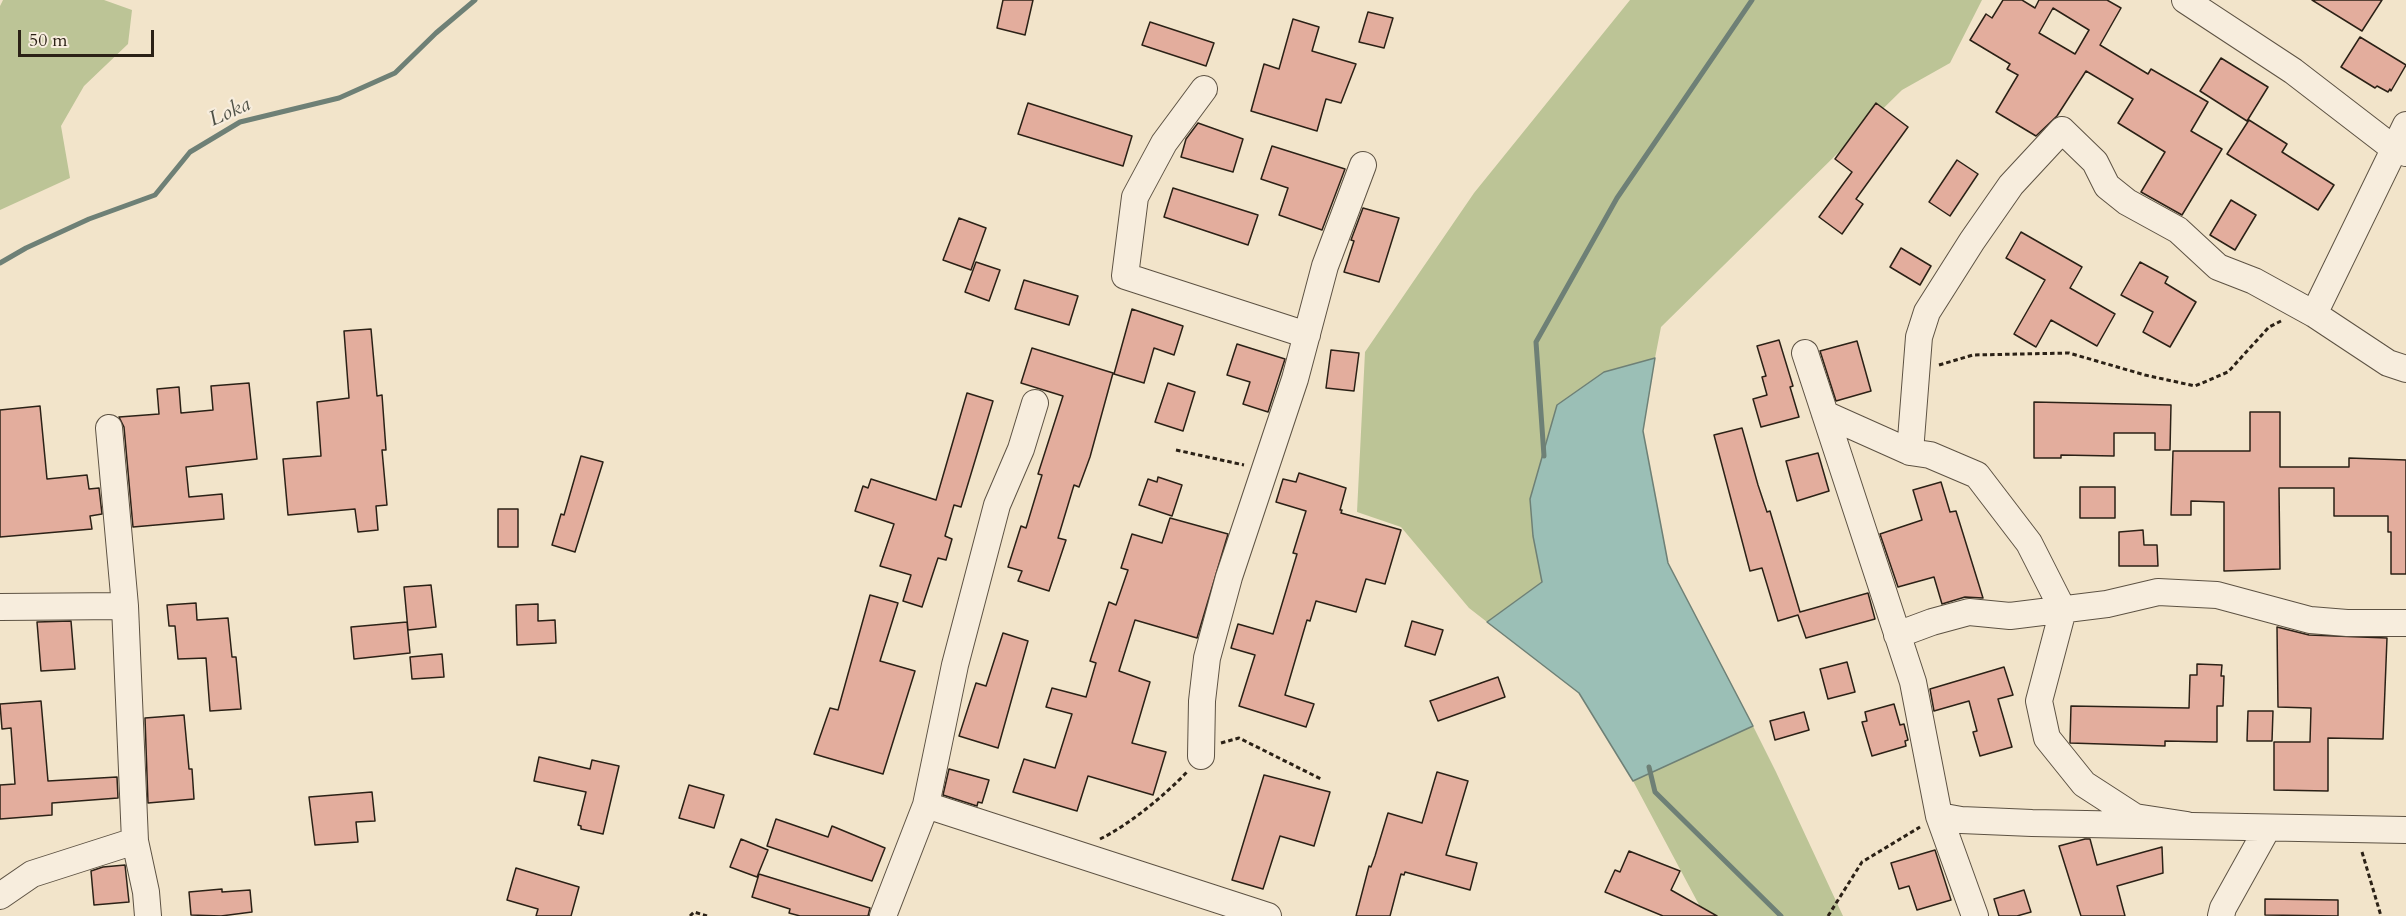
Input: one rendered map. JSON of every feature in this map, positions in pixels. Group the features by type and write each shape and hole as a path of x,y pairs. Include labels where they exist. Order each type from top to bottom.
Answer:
{"street":[{"path":"2185,0 2293,71 2400,150"},
{"path":"1204,89 1164,143 1134,197 1125,276 1306,335"},
{"path":"2314,314 2400,150 2406,125"},
{"path":"1910,452 1919,337 1927,312 2011,185 2062,130 2095,162 2107,186 2127,202 2178,230 2218,267 2254,281 2314,314 2388,363 2406,369"},
{"path":"1201,756 1202,701 1207,658 1229,577 1294,379 1325,266 1364,165"},
{"path":"1804,353 1913,682 1939,816 1975,916"},
{"path":"883,916 926,805 955,665 997,505 1021,449 1035,403"},
{"path":"1825,414 1910,452 1930,455 1977,475 2029,543 2063,610 2039,701 2047,738 2084,784 2135,817 2187,825"},
{"path":"109,428 125,606 135,841 146,892 147,916"},
{"path":"1897,635 1969,612 2010,615 2063,610 2107,604 2158,592 2217,595 2310,620 2348,624 2406,623"},
{"path":"0,607 125,606"},
{"path":"926,805 1268,916"},
{"path":"1939,816 1961,820 2032,824 2406,830"},
{"path":"2221,916 2223,908 2267,829"},
{"path":"0,896 32,874 135,841"}],"path":[{"path":"1916,370 1947,364 1973,355 2069,354 2195,386 2228,372 2269,327 2289,317 2314,314"},
{"path":"1176,450 1263,469"},
{"path":"1072,852 1112,833 1177,782 1201,756 1216,744 1239,738 1321,778"},
{"path":"1828,916 1862,862 1939,816"},
{"path":"2355,829 2381,916"},
{"path":"690,916 694,912 707,916"}],"green space":[{"path":"3,0 104,0 132,10 128,44 84,86 61,126 70,178 0,210 0,6"},
{"path":"1630,0 1982,0 1950,63 1902,90 1661,327 1655,358 1604,372 1533,536 1542,582 1487,622 1469,608 1401,527 1357,512 1365,352 1474,193"},
{"path":"1753,726 1843,916 1705,916 1633,781"}],"water":[{"path":"1655,358 1643,431 1668,563 1753,726 1633,781 1579,693 1487,622 1542,582 1533,536 1530,499 1557,405 1604,372"}],"building":[{"path":"1003,0 1033,0 1025,35 997,28"},
{"path":"2003,0 2022,0 2035,8 2039,0 2107,0 2121,8 2100,45 2148,74 2151,69 2208,102 2191,131 2222,149 2182,215 2141,192 2165,152 2118,123 2133,99 2086,71 2057,116 2036,136 1996,112 2018,75 2007,69 2010,64 1970,40 1986,14 1992,18","holes":["2053,8 2089,30 2075,54 2039,33"]},
{"path":"2312,0 2382,0 2362,31"},
{"path":"1368,12 1393,18 1384,48 1359,42"},
{"path":"1293,19 1319,27 1312,51 1356,64 1341,103 1326,99 1317,131 1251,111 1264,64 1279,69"},
{"path":"1150,22 1214,43 1206,66 1142,45"},
{"path":"2360,37 2406,65 2391,91 2390,89 2388,92 2377,86 2375,88 2341,67"},
{"path":"2221,58 2268,87 2247,121 2200,91"},
{"path":"1028,103 1132,136 1123,166 1018,134"},
{"path":"1876,103 1908,127 1856,199 1863,204 1842,234 1819,217 1852,172 1835,159"},
{"path":"2249,120 2287,144 2282,152 2334,185 2318,210 2227,154"},
{"path":"1198,123 1243,139 1233,172 1181,157 1186,139"},
{"path":"1272,146 1345,169 1322,230 1279,215 1288,188 1261,179"},
{"path":"1957,160 1978,174 1950,216 1929,202"},
{"path":"1173,188 1258,215 1248,245 1164,217"},
{"path":"2231,200 2256,215 2235,250 2210,235"},
{"path":"1363,208 1399,218 1379,282 1344,272 1354,241 1351,240"},
{"path":"959,218 986,228 971,270 943,260"},
{"path":"2021,232 2082,267 2070,288 2115,314 2097,346 2051,320 2036,347 2014,334 2045,280 2006,258"},
{"path":"1901,248 1931,266 1920,285 1890,267"},
{"path":"976,262 1000,270 989,301 965,292"},
{"path":"2140,262 2168,277 2165,283 2196,302 2170,347 2143,332 2153,312 2121,295"},
{"path":"1024,280 1078,296 1069,325 1015,309"},
{"path":"1132,309 1183,326 1174,355 1154,348 1144,383 1114,374"},
{"path":"371,329 377,396 382,395 386,450 382,450 387,505 376,506 378,530 358,532 355,509 288,515 283,459 321,456 317,402 349,398 344,331"},
{"path":"1779,340 1793,386 1790,387 1799,417 1761,427 1753,399 1767,395 1762,377 1766,376 1757,346"},
{"path":"1857,341 1871,391 1836,401 1820,351"},
{"path":"1237,344 1285,359 1268,412 1243,404 1250,382 1227,375"},
{"path":"1032,348 1113,373 1090,457 1079,487 1074,485 1058,538 1066,540 1049,591 1018,581 1022,571 1008,567 1021,526 1026,528 1042,475 1038,474 1063,396 1021,383"},
{"path":"1331,350 1359,353 1354,391 1326,388"},
{"path":"249,383 257,459 186,467 189,497 222,494 224,519 133,527 124,427 119,417 159,414 157,389 179,387 181,413 213,410 211,386"},
{"path":"1168,383 1195,392 1183,431 1155,422"},
{"path":"967,393 993,401 961,507 954,505 945,536 952,539 946,560 938,558 922,607 903,601 911,575 880,566 894,524 855,511 863,486 868,488 871,479 936,500"},
{"path":"2034,402 2171,405 2170,450 2155,450 2155,433 2114,433 2114,456 2061,455 2061,458 2034,458"},
{"path":"40,406 47,479 87,475 89,489 99,488 102,514 90,516 92,529 0,537 0,410"},
{"path":"2250,412 2280,412 2280,467 2349,467 2349,458 2406,460 2406,574 2391,574 2391,532 2388,532 2388,516 2334,516 2334,488 2279,488 2280,569 2224,571 2224,502 2191,501 2191,515 2171,515 2173,451 2250,451"},
{"path":"1742,428 1758,485 1767,512 1770,511 1800,612 1868,593 1875,619 1806,638 1798,615 1778,621 1762,568 1750,571 1714,435"},
{"path":"1818,453 1829,491 1797,501 1786,461"},
{"path":"581,456 603,462 575,552 552,545 561,514 564,515"},
{"path":"1299,473 1346,488 1341,513 1401,530 1385,584 1366,579 1356,612 1316,601 1310,621 1307,620 1285,695 1314,704 1306,727 1239,706 1255,655 1231,648 1238,624 1273,634 1297,554 1293,553 1306,511 1276,502 1283,479 1296,482"},
{"path":"1158,477 1182,485 1172,516 1139,505 1148,479 1157,482"},
{"path":"1941,482 1950,512 1956,511 1983,598 1965,597 1942,604 1934,577 1898,587 1880,534 1922,520 1913,490"},
{"path":"2080,487 2115,487 2115,518 2080,518"},
{"path":"498,509 518,509 518,547 498,547"},
{"path":"1170,518 1228,534 1197,638 1135,620 1119,671 1150,682 1132,743 1166,752 1153,795 1088,776 1077,811 1013,792 1024,759 1055,768 1072,714 1046,707 1052,688 1086,697 1096,663 1090,661 1109,602 1116,605 1128,570 1121,568 1132,534 1162,543"},
{"path":"2143,530 2144,545 2157,545 2158,566 2119,566 2119,532"},
{"path":"431,585 436,627 408,630 404,587"},
{"path":"870,595 898,603 880,661 915,671 883,774 814,754 830,708 838,710"},
{"path":"196,603 197,620 228,618 232,657 236,657 241,709 210,711 206,658 178,659 175,626 169,626 167,605"},
{"path":"538,604 538,621 555,620 556,643 517,645 516,605"},
{"path":"71,621 75,669 41,671 37,622"},
{"path":"1412,621 1443,630 1435,655 1405,646"},
{"path":"407,622 410,653 354,659 351,627"},
{"path":"2277,627 2309,635 2387,638 2383,739 2328,738 2328,791 2274,790 2274,742 2310,742 2311,708 2278,707"},
{"path":"1003,633 1028,641 998,748 959,736 976,683 986,686"},
{"path":"442,654 444,677 412,679 410,657"},
{"path":"1847,662 1855,692 1828,699 1820,669"},
{"path":"2197,664 2222,665 2223,706 2217,706 2217,742 2165,741 2165,746 2070,743 2071,706 2189,708 2190,675 2197,675"},
{"path":"2004,667 2013,695 1998,699 2012,747 1980,756 1973,732 1977,731 1969,701 1934,711 1930,689"},
{"path":"1498,677 1505,697 1438,721 1430,701"},
{"path":"41,701 48,781 117,777 118,798 52,803 52,815 0,819 0,785 15,784 11,728 2,729 0,704"},
{"path":"1894,704 1900,725 1904,724 1908,740 1905,741 1906,746 1872,756 1862,722 1867,721 1865,712"},
{"path":"2248,711 2273,711 2272,741 2247,741"},
{"path":"1804,712 1809,730 1775,740 1770,721"},
{"path":"184,715 194,799 148,803 145,718"},
{"path":"539,757 590,769 592,760 619,766 603,834 581,829 578,825 586,792 534,781"},
{"path":"949,769 989,780 982,803 978,802 977,806 943,795"},
{"path":"1437,772 1468,781 1446,855 1477,863 1470,890 1405,872 1404,875 1401,874 1390,916 1356,916 1369,866 1371,867 1375,856 1388,813 1422,823"},
{"path":"1264,775 1330,792 1314,846 1280,836 1263,889 1232,880"},
{"path":"689,785 724,795 714,828 679,818"},
{"path":"372,792 375,821 356,822 358,842 315,845 309,797"},
{"path":"776,819 828,837 832,826 885,848 872,881 767,846"},
{"path":"741,839 768,850 757,877 730,867"},
{"path":"2090,839 2097,865 2162,847 2163,873 2117,886 2125,916 2081,916 2059,846"},
{"path":"1935,850 1951,900 1917,910 1909,886 1899,889 1891,863"},
{"path":"1629,851 1680,871 1671,890 1717,916 1663,916 1605,892 1615,870 1620,872"},
{"path":"125,865 129,902 94,905 91,871 103,867"},
{"path":"516,868 579,887 571,916 536,916 538,909 507,900"},
{"path":"759,874 870,908 868,916 800,916 789,913 790,909 752,897"},
{"path":"222,889 222,892 250,890 252,912 221,916 191,915 189,892"},
{"path":"2024,890 2031,912 2017,916 1999,916 1994,899"},
{"path":"2265,899 2338,900 2338,916 2265,915"}],"waterway":[{"name":"Loka","path":"0,263 26,248 89,219 155,195 190,152 240,122 339,98 395,73 436,33 475,0"},
{"path":"1544,456 1536,342 1617,198 1752,0"},
{"path":"1649,767 1655,792 1781,916"}]}
